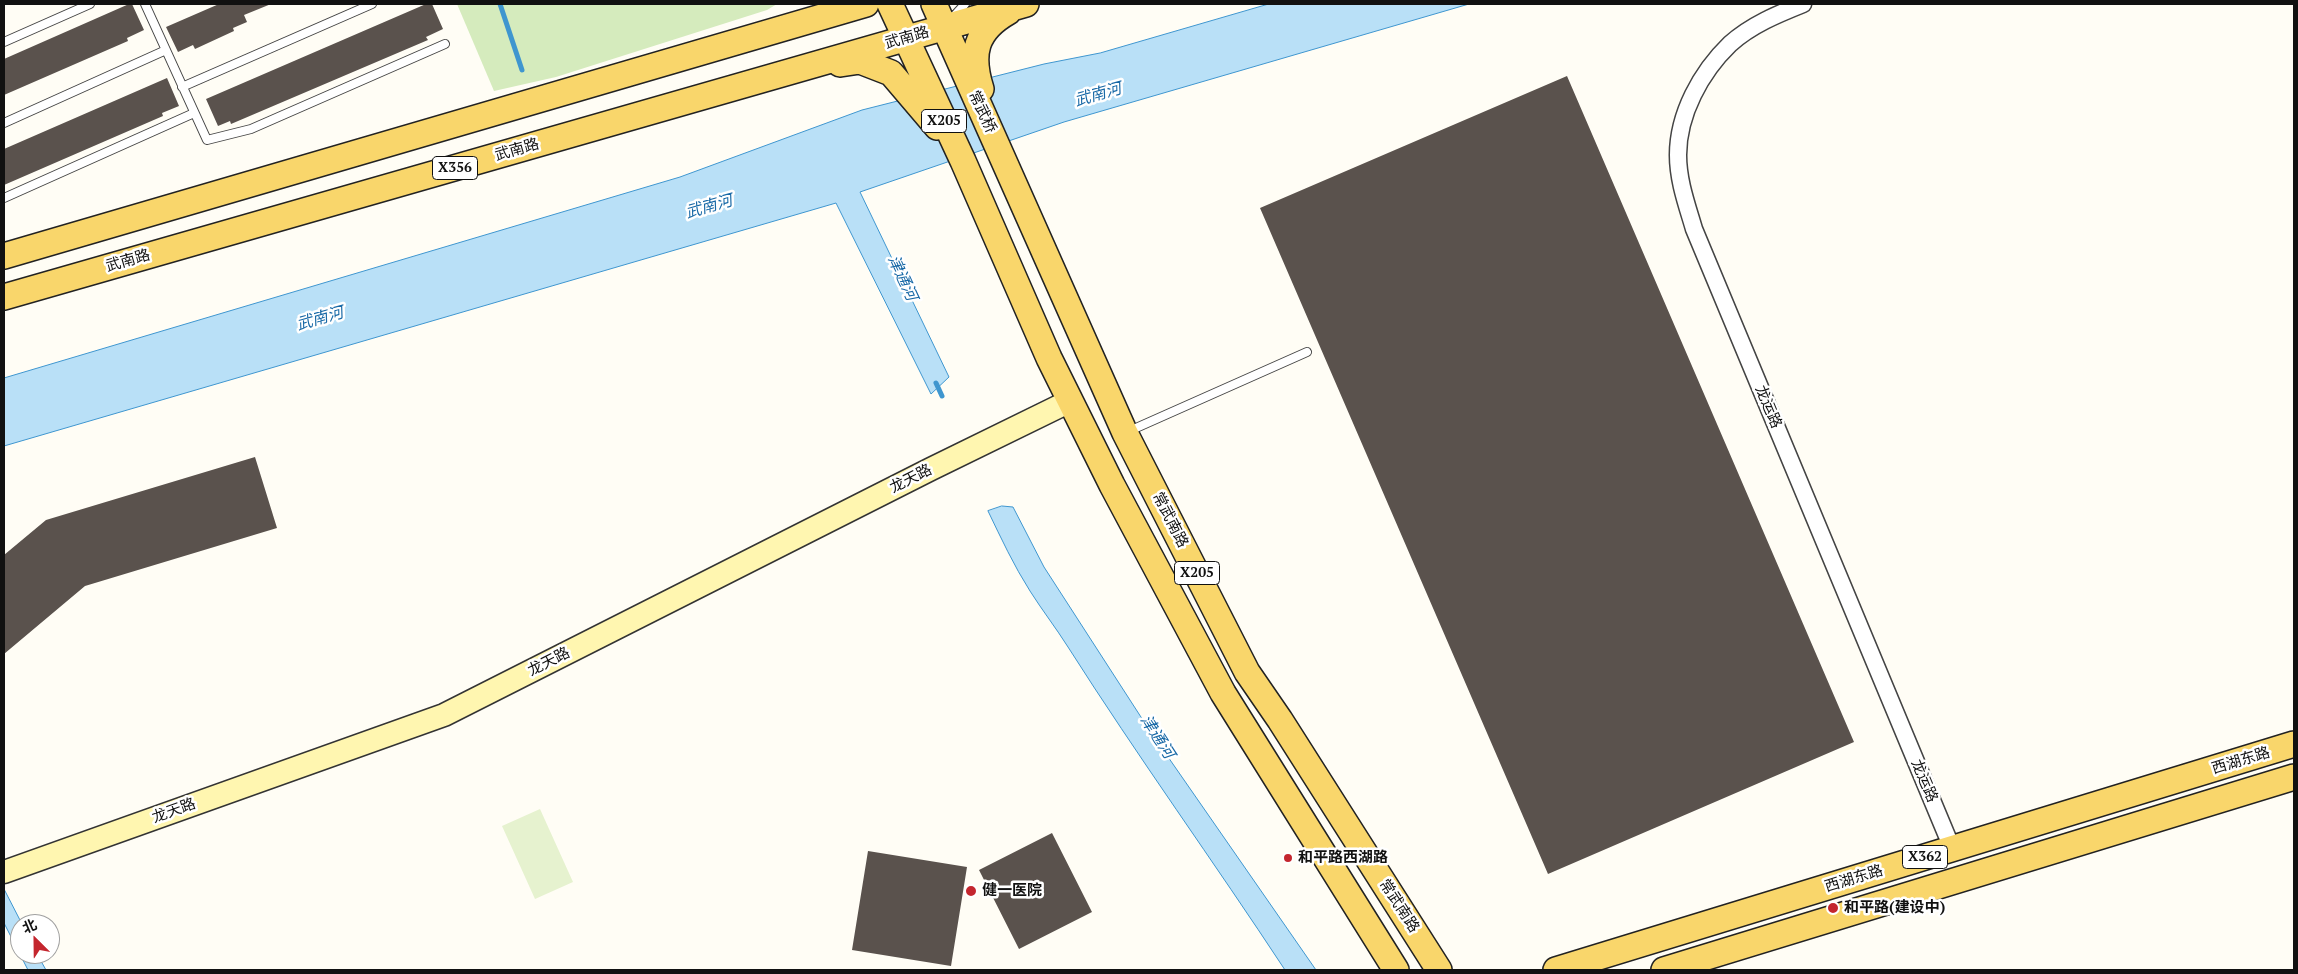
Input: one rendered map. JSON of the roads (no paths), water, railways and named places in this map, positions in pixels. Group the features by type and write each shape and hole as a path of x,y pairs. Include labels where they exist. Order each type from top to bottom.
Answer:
{"main road":[{"path":"4,256 866,4"},
{"name":"X205","path":"890,4 906,38 916,86 963,161 1070,401 1223,693 1396,970"},
{"name":"X205","path":"934,4 944,27 969,71"},
{"path":"969,71 977,41 993,21 1024,4"},
{"name":"X356","path":"944,27 1024,4"},
{"name":"武南路","path":"4,297 944,27"},
{"path":"790,72 860,61 891,73 916,86"},
{"name":"常武桥","path":"969,71 1000,152"},
{"name":"常武南路","path":"1000,152 1125,433 1247,672 1280,720 1439,970"},
{"name":"西湖东路","path":"1556,970 2294,744"},
{"name":"西湖东路","path":"1664,970 2294,777"}],"street":[{"path":"797,25 816,4"},
{"name":"龙运路","path":"1803,4 1767,19 1730,44 1698,84 1682,129 1678,154 1682,190 1694,229 1952,848"},
{"name":"龙天路","path":"5,871 444,715 931,468 1070,401"}],"lane":[{"path":"4,42 90,4"},
{"path":"145,4 206,140 250,128 445,44"},
{"path":"182,86 372,4"},
{"path":"944,27 965,4"},
{"path":"4,123 166,50"},
{"path":"4,198 194,113"},
{"path":"1125,433 1306,352"}],"water":[{"name":"武南河","path":"1269,4 1469,4 1064,122 860,192 949,377 931,394 836,203 4,446 4,378 680,177 862,110 1044,64 1100,53"},
{"path":"1002,506 1013,507 1044,567 1150,731 1316,970 1285,970 1019,572 988,511"},
{"path":"4,889 17,914 10,914 10,935 4,923"},
{"path":"25,964 43,964 46,970 28,970"}],"waterway":[{"path":"500,4 522,70"},
{"name":"津通河","path":"936,383 942,396"}],"place":[{"name":"和平路西湖路","path":"1288,858"},
{"name":"健一医院","path":"971,891"},
{"name":"和平路(建设中)","path":"1833,908"}]}
